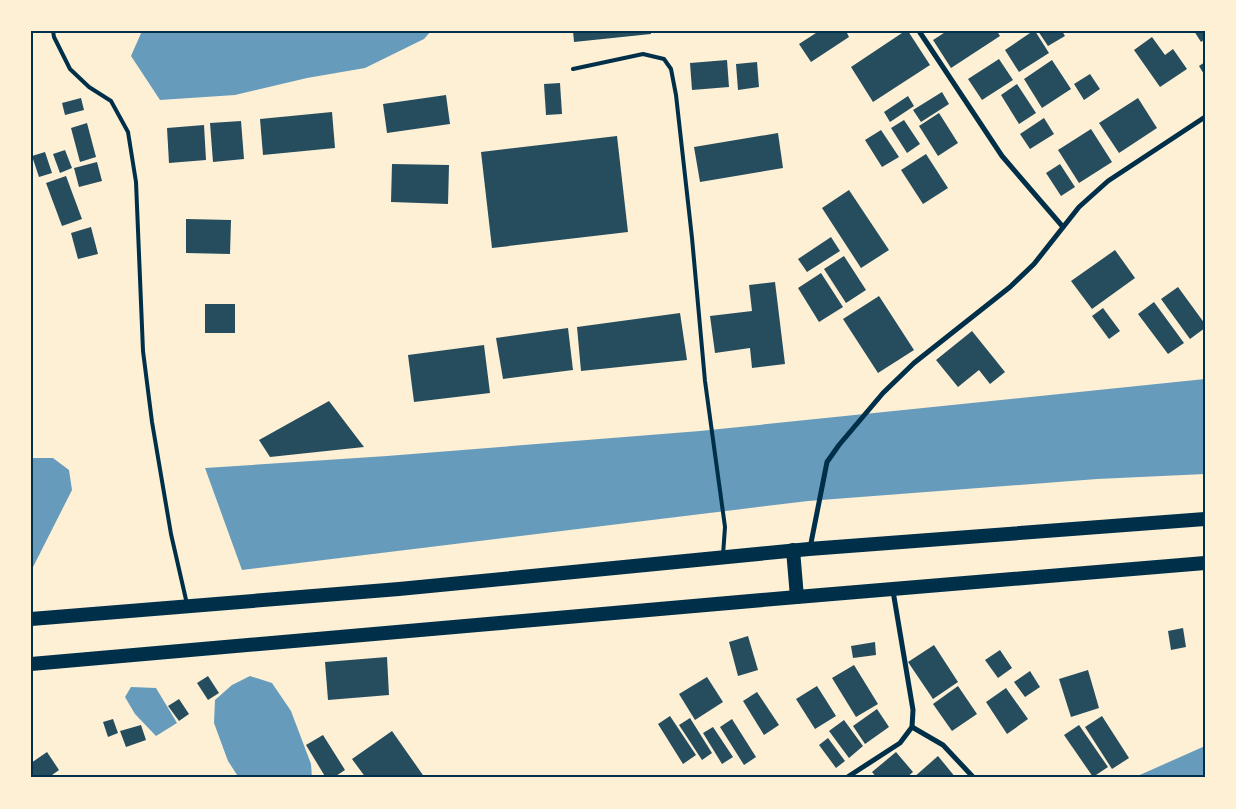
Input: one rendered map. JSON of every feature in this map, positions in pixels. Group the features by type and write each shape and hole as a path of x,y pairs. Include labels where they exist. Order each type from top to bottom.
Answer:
{"highway":[{"path":"31,619 399,589 793,550 1205,519"},
{"path":"793,550 797,597"},
{"path":"31,664 1205,563"}],"street":[{"path":"919,31 1002,156 1063,227"},
{"path":"809,549 827,462 883,393 914,363 1010,287 1034,264 1079,207 1108,181 1205,117"},
{"path":"846,778 900,743 912,727 913,710 893,589"},
{"path":"912,727 943,745 974,778"}],"lane":[{"path":"52,31 70,69 89,87 111,101 128,132 136,182 143,351 152,422 171,534 187,606"},
{"path":"572,69 643,54 664,59 671,69 676,95 692,238 705,381 725,527 723,557"}],"water":[{"path":"142,31 431,31 424,39 365,68 307,78 235,95 160,100 131,56"},
{"path":"1205,379 1205,474 1097,479 808,501 242,570 205,468 387,456 700,431"},
{"path":"31,458 53,458 69,470 72,490 31,571"},
{"path":"250,676 272,683 291,711 311,764 312,778 239,778 228,761 214,723 215,700 232,685"},
{"path":"131,687 156,688 177,723 156,736 135,714 125,697"},
{"path":"1205,746 1205,778 1133,778"}],"building":[{"path":"573,31 651,31 651,34 574,42"},
{"path":"819,31 846,31 849,37 811,62 799,44"},
{"path":"905,31 908,31 930,65 873,102 851,67"},
{"path":"947,31 997,31 1000,36 951,68 933,40"},
{"path":"1035,31 1049,53 1019,72 1005,50"},
{"path":"1038,31 1062,31 1065,36 1048,46"},
{"path":"1194,31 1205,31 1205,39 1201,42"},
{"path":"1152,37 1165,55 1173,49 1187,69 1160,87 1134,50"},
{"path":"999,59 1013,80 982,100 968,79"},
{"path":"727,60 729,87 692,90 690,63"},
{"path":"1052,60 1071,89 1042,108 1024,79"},
{"path":"757,62 759,87 738,90 736,64"},
{"path":"1205,62 1205,76 1199,66"},
{"path":"1090,74 1100,89 1084,100 1074,84"},
{"path":"560,83 562,114 546,115 544,84"},
{"path":"1017,84 1036,113 1019,124 1001,95"},
{"path":"942,92 949,104 921,122 913,110"},
{"path":"446,95 450,124 387,133 383,104"},
{"path":"908,96 914,106 890,122 884,112"},
{"path":"81,98 84,110 65,115 62,103"},
{"path":"1138,98 1157,128 1119,153 1099,123"},
{"path":"332,112 335,148 263,155 260,119"},
{"path":"939,113 958,143 938,156 919,126"},
{"path":"1044,118 1054,134 1030,149 1020,134"},
{"path":"904,120 920,144 907,153 891,128"},
{"path":"241,121 244,159 213,162 210,123"},
{"path":"87,123 96,157 80,162 71,128"},
{"path":"204,125 206,160 169,163 167,128"},
{"path":"1091,129 1112,162 1079,183 1058,150"},
{"path":"881,130 899,157 882,167 865,140"},
{"path":"778,133 783,168 700,182 694,147"},
{"path":"617,136 628,232 492,248 481,152"},
{"path":"65,150 72,168 60,173 53,154"},
{"path":"45,152 52,173 39,177 32,156"},
{"path":"926,154 948,188 923,204 901,170"},
{"path":"97,162 102,181 79,187 74,168"},
{"path":"392,164 449,165 448,204 391,202"},
{"path":"1060,164 1075,187 1061,196 1046,173"},
{"path":"66,176 82,219 62,226 46,183"},
{"path":"849,190 889,250 861,268 822,208"},
{"path":"186,219 231,220 230,254 186,253"},
{"path":"91,227 98,254 78,259 71,233"},
{"path":"831,237 840,251 807,272 798,259"},
{"path":"1115,250 1135,278 1092,309 1071,281"},
{"path":"844,256 866,290 846,303 824,269"},
{"path":"821,273 843,307 819,322 798,288"},
{"path":"775,282 785,364 752,368 750,348 715,353 710,316 752,311 749,285"},
{"path":"1178,287 1205,324 1205,328 1190,339 1161,299"},
{"path":"879,296 914,350 878,373 843,319"},
{"path":"1154,302 1184,343 1168,354 1138,314"},
{"path":"205,304 235,304 235,333 205,333"},
{"path":"1103,308 1120,331 1109,339 1092,316"},
{"path":"680,313 687,360 581,371 577,327"},
{"path":"568,328 573,370 503,379 496,338"},
{"path":"972,331 1005,372 990,384 979,370 958,387 936,360"},
{"path":"484,345 490,393 414,402 408,355"},
{"path":"329,401 364,447 270,457 259,440"},
{"path":"1183,628 1186,647 1171,650 1168,631"},
{"path":"748,636 758,670 738,676 729,642"},
{"path":"875,642 876,655 853,658 851,646"},
{"path":"934,645 958,682 933,699 908,662"},
{"path":"1000,650 1012,668 998,678 985,660"},
{"path":"387,657 389,695 328,700 325,662"},
{"path":"854,665 878,704 856,717 832,678"},
{"path":"1088,670 1099,708 1071,717 1059,679"},
{"path":"1030,671 1040,687 1025,697 1014,682"},
{"path":"208,676 219,693 208,700 197,683"},
{"path":"707,677 723,702 695,720 679,694"},
{"path":"817,686 836,716 815,729 796,699"},
{"path":"958,686 977,714 952,731 933,704"},
{"path":"1006,688 1028,719 1007,734 986,702"},
{"path":"757,692 779,725 764,735 743,701"},
{"path":"179,699 189,714 179,721 168,706"},
{"path":"877,709 889,727 865,744 853,726"},
{"path":"670,716 696,755 683,764 658,724"},
{"path":"1102,716 1129,758 1112,769 1085,727"},
{"path":"690,718 712,753 702,760 679,725"},
{"path":"113,719 118,733 108,737 103,722"},
{"path":"732,719 756,757 744,765 720,727"},
{"path":"844,720 863,746 849,758 829,731"},
{"path":"141,725 146,740 126,747 120,731"},
{"path":"1079,725 1108,767 1093,777 1064,735"},
{"path":"713,727 733,757 722,764 703,733"},
{"path":"392,731 425,778 366,778 352,759"},
{"path":"323,735 345,770 333,778 326,778 306,745"},
{"path":"828,738 845,761 836,768 819,745"},
{"path":"47,752 59,770 48,778 31,778 31,763"},
{"path":"896,752 913,772 906,778 877,778 872,772"},
{"path":"938,756 956,778 913,778"}]}
